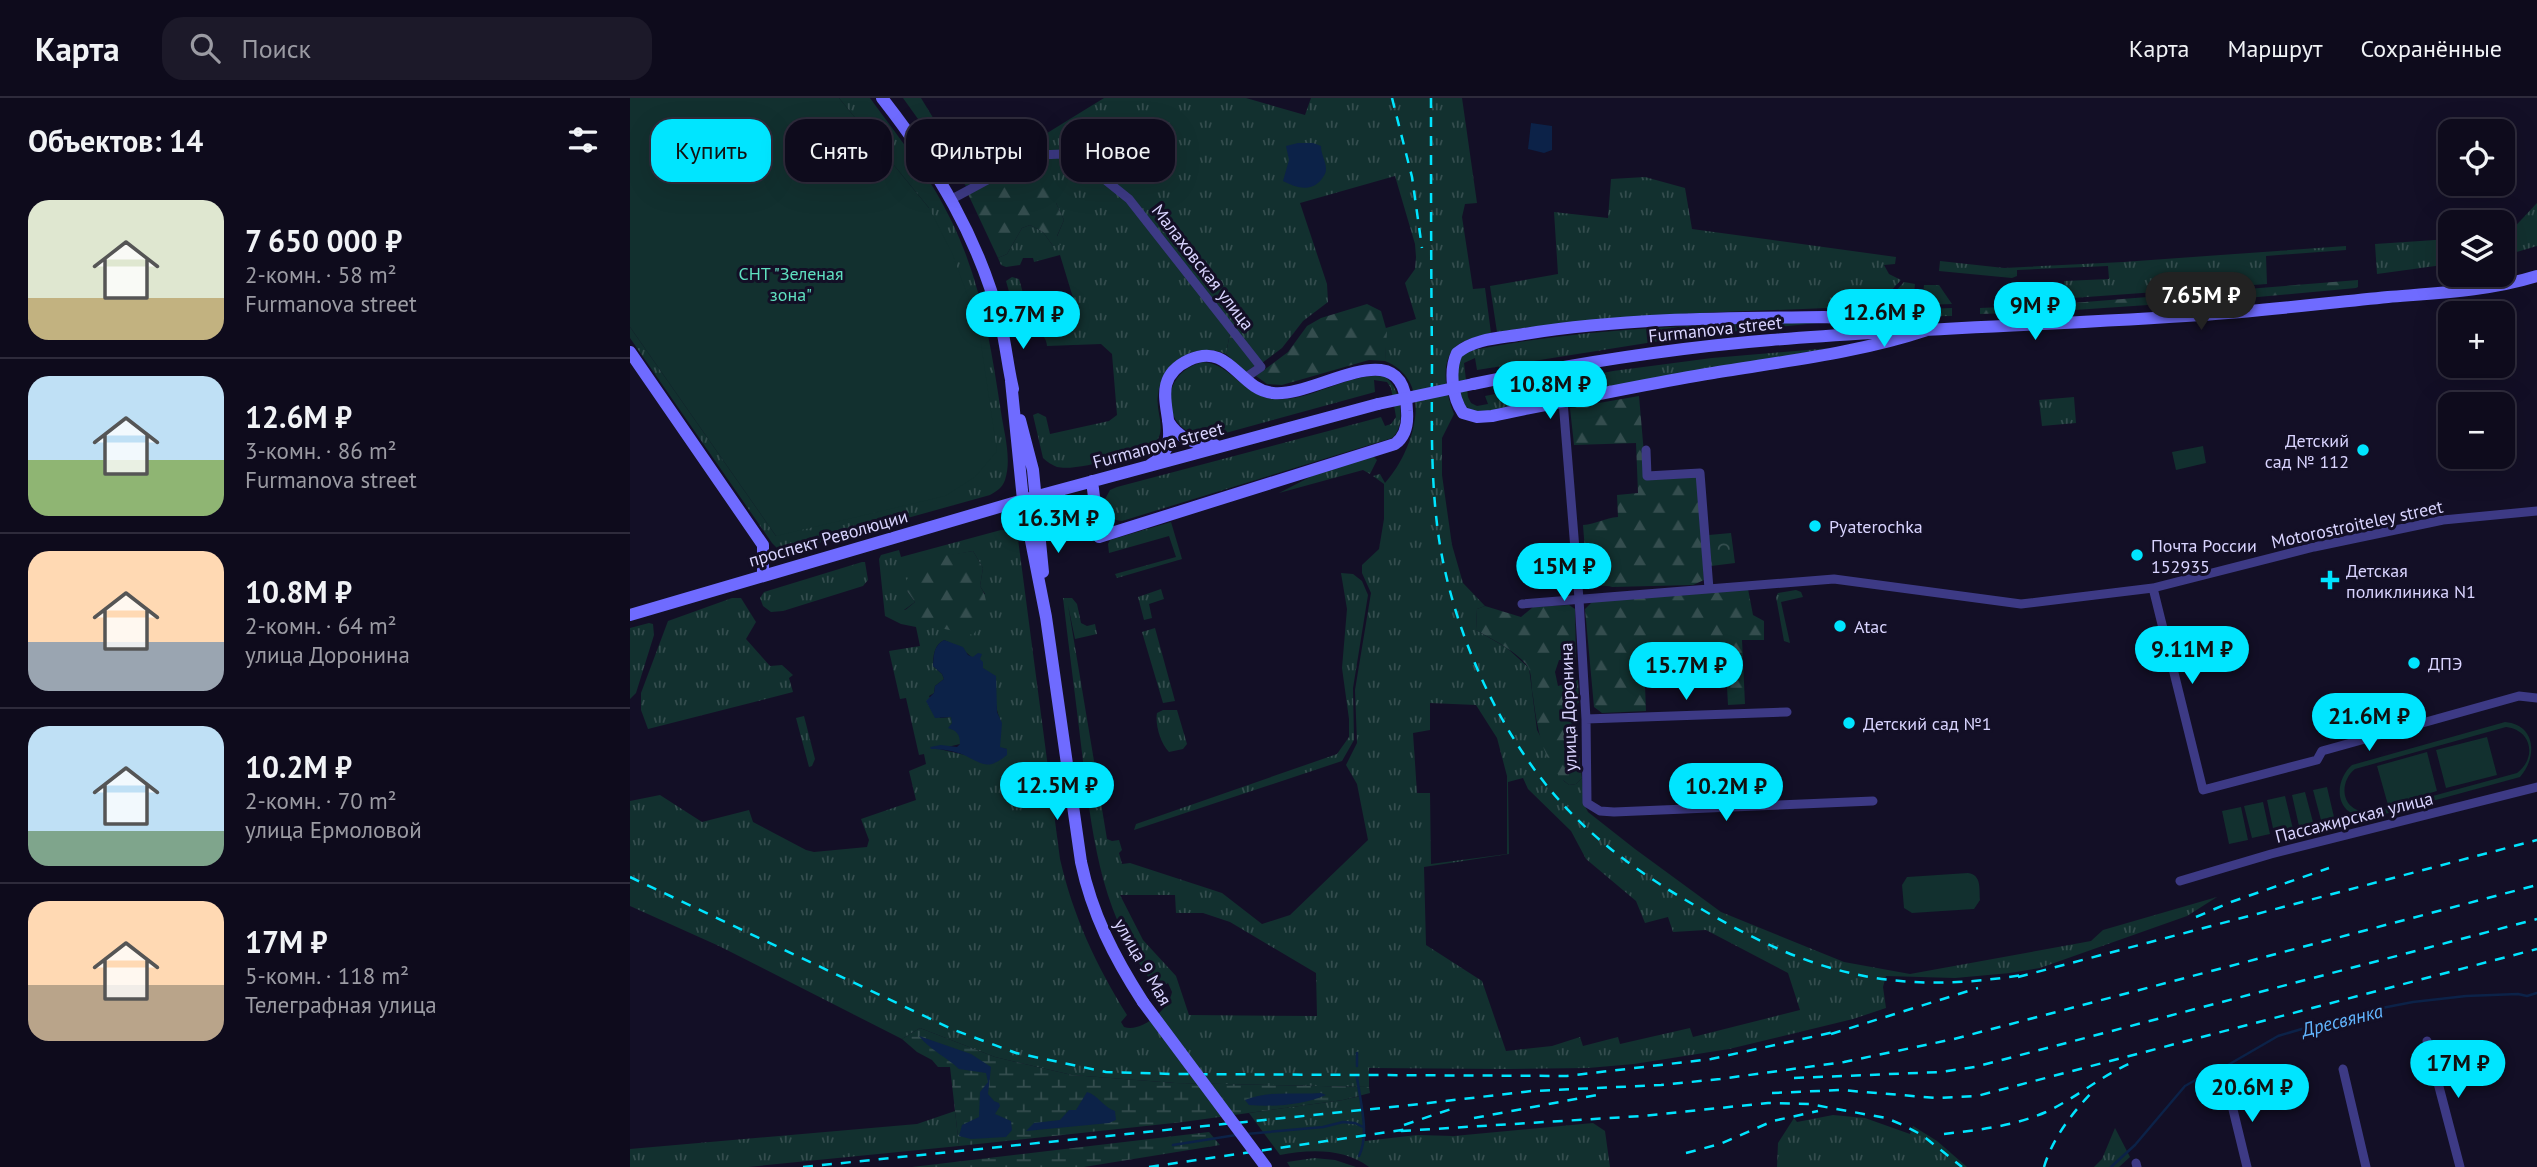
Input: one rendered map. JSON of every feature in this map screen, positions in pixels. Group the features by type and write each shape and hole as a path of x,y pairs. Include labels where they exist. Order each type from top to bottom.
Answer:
{"main road":[{"name":"улица 9 Мая","path":"882,98 918,146 952,199 977,252 1002,327 1011,381 1023,500 1045,617 1075,832 1086,887 1103,933 1143,1002 1266,1167"},
{"name":"Furmanova street","path":"1037,496 1378,404 1611,359 1693,348 1839,335 2054,325 2275,310 2501,285 2537,276"},
{"path":"1714,318 1840,318 1880,321 1927,330 1839,353 1656,383 1492,416 1477,417 1463,413 1455,395 1453,366 1457,353 1473,344 1554,330 1714,318"},
{"path":"1839,353 1845,349 1846,343 1839,335 1846,326 1840,318"},
{"path":"630,352 764,545 763,575"},
{"path":"1092,481 1099,537 1395,444 1405,432 1407,412 1404,387 1399,378 1383,369 1367,370 1284,393 1264,391 1226,361 1197,357 1187,361 1170,376 1164,397 1170,428 1169,446 1165,454 1150,465"},
{"name":"улица 9 Мая","path":"1011,381 1037,496 1045,617"},
{"path":"1167,418 1179,434 1188,440 1209,445 1227,444"},
{"name":"проспект Революции","path":"630,615 1037,496"}],"street":[{"name":"Малаховская улица","path":"952,199 1038,155 1069,154 1085,162 1129,199 1261,367 1245,378"},
{"name":"улица Доронина","path":"1563,401 1579,599 1586,719 1587,803 1600,811 1614,812 1873,801"},
{"path":"1646,450 1647,476 1700,473 1709,589"},
{"name":"Motorostroiteley street","path":"1522,604 1834,579 2021,604 2153,588 2314,547 2429,523 2537,511"},
{"path":"2153,588 2203,790 2317,760 2322,751 2519,696 2537,698"},
{"path":"1586,719 1787,712"},
{"name":"Пассажирская улица","path":"2180,881 2270,854 2537,786"},
{"path":"2427,1041 2460,1167"},
{"path":"2343,1069 2365,1167"},
{"path":"2228,1089 2247,1167"}],"green space":[{"name":"СНТ \"Зеленая зона\"","path":"630,98 839,98 856,119 785,119 785,182 892,182 892,163 929,208 952,253 978,324 997,451 975,477 945,496 776,536 630,327"},
{"path":"839,98 870,98 885,119 856,119"},
{"path":"903,98 921,98 934,119 918,119"},
{"path":"1104,98 1246,98 1305,115 1311,98 1462,98 1477,203 1465,204 1462,217 1473,289 1485,288 1491,333 1459,344 1448,358 1448,397 1454,414 1442,438 1442,475 1452,545 1463,583 1485,606 1477,609 1476,630 1507,648 1529,668 1537,730 1564,781 1569,785 1576,784 1582,778 1584,804 1588,812 1721,912 1844,962 1910,974 2091,941 2103,930 2217,897 2187,916 2040,968 1955,978 1886,976 1883,987 1886,1008 1853,1019 1729,1049 1634,1064 1588,1068 1369,1068 1369,1087 1175,1083 1072,1075 995,1057 920,1028 902,1039 719,946 630,906 630,801 660,795 702,822 749,810 753,822 814,852 867,847 869,840 861,819 916,800 909,771 926,764 924,754 919,755 906,698 900,699 889,651 920,646 916,627 901,624 885,616 879,559 881,555 899,550 901,557 1001,530 1012,531 1018,539 1065,880 1087,940 1127,1015 1121,1022 1124,1027 1139,1026 1154,1018 1166,1005 1172,992 1168,983 1158,990 1139,962 1124,935 1103,877 1090,817 1063,598 1072,598 1077,604 1081,623 1087,626 1095,624 1097,634 1075,639 1068,605 1107,839 1119,840 1122,864 1130,863 1222,893 1262,924 1290,915 1368,840 1357,784 1346,765 1357,743 1355,690 1371,593 1362,573 1362,565 1379,549 1384,519 1384,484 1373,476 1380,474 1385,483 1395,470 1411,436 1415,418 1411,385 1401,371 1385,361 1386,328 1416,319 1405,283 1415,269 1415,244 1395,176 1300,203 1327,284 1328,302 1303,321 1282,348 1262,363 1131,197 1113,182 1175,182 1175,119 1070,119","holes":["973,551 983,568 980,586 985,594 904,610 915,602 907,591 941,557","944,640 965,651 986,676 1001,721 1000,748 1007,749 965,755 939,749 960,744 960,736 951,717 940,718 929,696 934,693 935,686 944,679 933,666 935,651","1430,703 1476,705 1497,738 1507,776 1507,854 1431,864 1430,793 1417,793 1413,733 1430,730","1523,778 1528,789 1571,831 1586,859 1636,901 1645,923 1668,917 1673,932 1706,930 1788,973 1800,1010 1693,1037 1690,1028 1620,1044 1618,1037 1583,1046 1580,1037 1552,1046 1506,1051 1482,981 1426,945 1424,867 1509,854 1508,782","1120,895 1175,895 1176,913 1203,913 1230,922 1316,973 1317,1016 1189,1015 1176,976 1143,940"]},
{"path":"1061,125 1061,155 1047,152 1047,133"},
{"path":"892,128 906,147 906,180 892,163"},
{"path":"1047,156 1061,158 1061,182 1104,182 1126,200 1230,333 1226,354 1203,350 1192,353 1182,357 1166,373 1158,395 1161,431 1156,442 1079,467 1057,467 1043,458 1033,415 1038,413 1046,417 1050,434 1109,421 1117,415 1112,354 1101,344 1047,346 1041,335 1019,331 1018,324 1073,306 1074,301 1060,255 1034,262 1033,258 1023,258 1020,265 1006,267 1001,265 998,258 1007,254 1022,228 1030,225 1043,232 1053,246 1064,220 1056,203 1036,182 1047,182"},
{"path":"1047,172 1058,189 1056,203 1064,220 1057,236 1061,245 1053,246 1043,232 1030,225 1022,228 1007,254 998,258 968,194 990,182 1047,182"},
{"path":"1645,177 1685,188 1692,229 1896,257 1895,264 1884,265 1889,274 1901,280 1877,306 1592,320 1497,332 1490,286 1558,274 1554,212 1608,218 1611,179"},
{"path":"908,182 929,182 944,205 978,291 1007,446 1005,480 997,491 990,495 789,551 778,549 630,338 630,327 776,536 929,208"},
{"path":"2537,203 2537,246 2515,252 2515,226"},
{"path":"2438,240 2438,266 2377,274 2375,244"},
{"path":"2346,246 2346,250 2266,256 2267,284 2059,299 2059,295 2065,294 2064,281 2109,279 2108,266 2017,270 2017,276 2012,278 1939,271 1940,261 2004,268"},
{"path":"1012,277 1019,279 1027,307 1024,313 1015,313 1006,281"},
{"path":"2358,280 2356,288 2060,311 2060,304"},
{"path":"1904,282 1915,284 1913,305 1882,306"},
{"path":"1924,285 1939,285 1952,304 1922,305"},
{"path":"1367,304 1381,311 1387,332 1385,361 1369,360 1282,385 1267,384 1256,376 1288,352 1307,326 1321,318"},
{"path":"2042,305 2042,312 1980,314 1980,308"},
{"path":"1952,308 1952,316 1877,317 1836,312"},
{"path":"1827,322 1691,336 1477,370 1475,358 1464,363 1468,397 1471,403 1477,406 1488,404 1485,396 1613,371 1712,358 1830,348 1478,413 1465,406 1458,388 1457,369 1463,354 1517,342 1694,326"},
{"path":"1230,333 1257,364 1246,372 1226,354"},
{"path":"1203,362 1222,368 1254,393 1274,399 1302,396 1359,378 1385,377 1395,389 1400,407 1397,432 1392,438 1122,521 1111,518 1104,511 1103,503 1110,490 1117,487 1381,417 1385,426 1391,424 1396,417 1391,388 1387,382 1374,380 1375,392 1211,437 1195,435 1182,427 1174,417 1170,404 1171,391 1177,379 1187,369"},
{"path":"1639,396 1646,477 1698,477 1704,580 1693,585 1612,587 1584,583 1584,575 1589,570 1583,525 1618,517 1617,495 1638,493 1636,443 1574,445 1570,408"},
{"path":"2074,397 2076,423 2042,426 2039,400"},
{"path":"2203,446 2206,463 2176,470 2172,452"},
{"path":"1373,456 1377,460 1370,474 1363,470 1279,493 1314,475"},
{"path":"1077,502 1084,506 1086,515 1056,528 1062,511"},
{"path":"1171,522 1182,559 1117,578 1115,574 1176,557 1169,536 1109,553 1110,540"},
{"path":"1731,533 1735,563 1711,566 1709,535"},
{"path":"973,551 983,568 980,586 986,599 986,611 973,635 921,624 898,616 915,602 907,591 900,589 922,559"},
{"path":"865,562 868,580 863,586 783,611 771,612 763,606 760,598 764,592"},
{"path":"1341,573 1353,574 1362,581 1368,595 1353,688 1354,740 1342,761 1134,830 1136,824 1337,754 1349,737 1342,668 1347,609"},
{"path":"1161,589 1164,599 1149,604 1152,618 1144,620 1138,597"},
{"path":"1748,589 1753,615 1764,621 1764,640 1742,640 1745,704 1728,705 1725,650 1660,652 1660,684 1645,685 1646,711 1602,713 1594,707 1585,609 1592,602"},
{"path":"1796,590 1801,592 1803,597 1781,602 1790,643 1784,641 1776,597 1778,593"},
{"path":"732,598 741,598 756,622 746,639 770,666 782,665 793,675 789,678 793,692 648,729 641,710 641,693 668,621"},
{"path":"1569,605 1575,609 1576,660 1559,660 1555,672 1558,686 1578,680 1579,702 1572,711 1573,732 1582,778 1576,784 1569,785 1553,767 1542,744 1529,669 1513,652 1476,630 1477,609 1485,606 1521,617 1533,607"},
{"path":"653,624 654,635 636,693 630,699 630,628"},
{"path":"1155,628 1175,701 1163,703 1142,632"},
{"path":"1177,710 1187,744 1183,749 1169,752 1163,744 1157,713"},
{"path":"804,716 815,759 809,767 796,718"},
{"path":"2505,722 2516,724 2523,729 2531,744 2529,761 2520,777 2374,817 2353,814 2343,805 2340,786 2344,774 2352,765","holes":["2506,727 2515,729 2526,739 2529,746 2527,760 2517,773 2374,812 2356,809 2345,797 2346,782 2355,769"]},
{"path":"2487,737 2497,775 2446,788 2436,750"},
{"path":"2427,752 2437,791 2388,805 2377,766"},
{"path":"2327,787 2334,817 2321,820 2313,790"},
{"path":"2305,792 2313,822 2299,826 2292,795"},
{"path":"2285,796 2293,829 2274,833 2267,800"},
{"path":"2263,802 2270,834 2252,838 2244,806"},
{"path":"2241,807 2248,840 2229,844 2222,811"},
{"path":"1968,873 1976,877 1979,883 1980,900 1974,909 1912,913 1904,908 1902,885 1907,877"},
{"path":"920,1028 995,1057 1072,1075 1175,1083 1369,1087 1370,1093 1343,1100 1183,1122 959,1146 950,1067 938,1067 902,1039"},
{"path":"1360,1096 1365,1141 1593,1123 1605,1131 1610,1167 1369,1167 1338,1153 1303,1152 1280,1155 1249,1113"},
{"path":"955,1111 959,1146 748,1167 630,1167 630,1149 917,1124"},
{"path":"1833,1115 1865,1118 1910,1134 1913,1126 1937,1141 1967,1167 1777,1167 1778,1143 1794,1118 1797,1122"},
{"path":"2115,1128 2130,1157 2119,1167 2094,1167 2102,1159"},
{"path":"1209,1132 1220,1145 1084,1167 912,1167"},
{"path":"1314,1158 1335,1160 1356,1167 1290,1167 1287,1162"}],"water":[{"path":"1531,123 1552,126 1552,150 1544,153 1528,149"},
{"path":"1298,143 1321,146 1326,166 1321,180 1307,188 1283,181 1289,160 1286,146"},
{"path":"944,640 963,647 968,655 973,657 978,653 982,654 980,659 983,668 996,676 997,712 1002,723 1000,747 1007,749 1007,755 995,763 985,764 948,750 930,747 957,747 960,744 957,733 948,728 952,723 951,717 935,718 926,701 934,693 935,686 944,679 933,666 936,648"},
{"path":"919,1036 971,1054 991,1067 988,1094 999,1103 995,1114 1011,1121 1012,1130 1006,1137 971,1139 959,1136 962,1125 979,1117 980,1092 988,1082 986,1073 959,1069"},
{"path":"1087,1092 1115,1111 1116,1120 1109,1123 1026,1131 1034,1123 1060,1120 1069,1110 1076,1110"},
{"path":"1272,1094 1326,1095 1308,1101 1268,1106 1249,1105 1245,1100"}],"waterway":[{"name":"Дресвянка","path":"2111,1167 2135,1145 2185,1086 2278,1036 2356,1013 2413,1002 2466,996 2527,996 2537,993"},
{"path":"1357,1053 1357,1066"},
{"path":"1357,1077 1364,1127 1359,1156"},
{"path":"1246,1134 1323,1127 1343,1122 1363,1127"},
{"path":"1173,1145 1236,1135"}],"railway":[{"path":"1392,98 1412,177 1422,248"},
{"path":"1431,98 1432,448 1439,539 1446,576 1470,652 1505,725 1527,759 1550,790 1576,818 1620,856 1686,900 1744,933 1783,951 1859,975 1898,981 1938,983 2028,974"},
{"path":"2018,977 2537,840"},
{"path":"2196,917 2329,868"},
{"path":"630,877 954,1030 1016,1053 1106,1072 1567,1076 1711,1059 1839,1031"},
{"path":"803,1167 1532,1091 1661,1085 1844,1062 1954,1039 2537,885"},
{"path":"1794,1078 1940,1072 1975,1067 2537,919"},
{"path":"1772,1093 1841,1090 1937,1098 1977,1096 2537,949"},
{"path":"1831,1034 1978,988"},
{"path":"1944,1134 1996,1127 2034,1117 2131,1063"},
{"path":"2044,1167 2064,1126 2094,1090"},
{"path":"1474,1118 1602,1094"},
{"path":"1401,1131 1642,1116 1768,1103 1809,1104 1886,1118 1922,1135 1962,1167"},
{"path":"1404,1125 1457,1107"},
{"path":"1686,1153 1720,1144 1773,1121 1818,1111"},
{"path":"1149,1167 1409,1129"}],"place":[{"name":"Детский сад № 112","path":"2363,450"},
{"name":"Pyaterochka","path":"1815,526"},
{"name":"Почта России 152935","path":"2137,555"},
{"name":"Детская поликлиника N1","path":"2330,580"},
{"name":"Atac","path":"1840,626"},
{"name":"ДПЭ","path":"2414,663"},
{"name":"Детский сад №1","path":"1849,723"}]}
